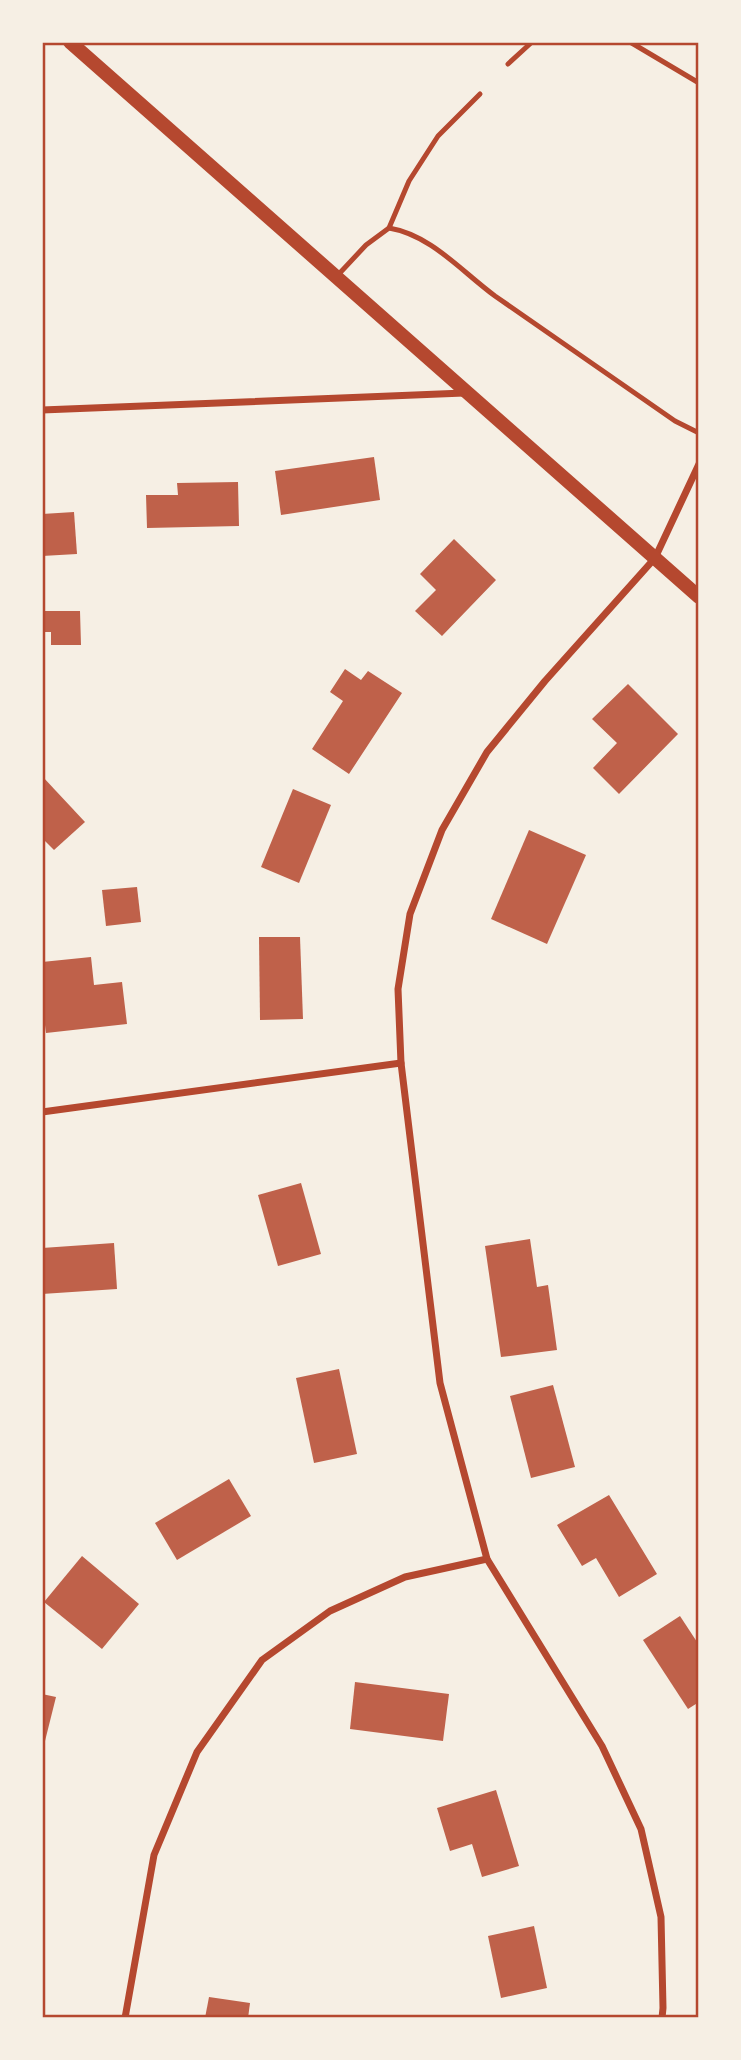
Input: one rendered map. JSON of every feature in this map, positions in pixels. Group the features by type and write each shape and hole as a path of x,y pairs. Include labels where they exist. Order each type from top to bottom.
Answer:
{"main road":[{"path":"70,42 699,597"}],"street":[{"path":"42,410 468,393"},
{"path":"662,2018 662,1917 641,1829 602,1746 487,1559 440,1383 401,1063 398,989 410,914 442,830 487,752 545,681 655,558 699,464"},
{"path":"42,1112 401,1063"},
{"path":"125,2018 154,1855 197,1752 262,1660 330,1611 380,1588 405,1577 487,1559"}],"lane":[{"path":"508,64 532,42"},
{"path":"630,42 699,83"},
{"path":"337,277 366,245 389,228 409,181 438,136 480,94"},
{"path":"389,228 406,231 424,240 493,294 675,421 699,433"}],"building":[{"path":"374,457 380,500 281,515 275,471"},
{"path":"238,482 239,526 147,528 146,495 178,495 177,483"},
{"path":"74,512 77,554 42,556 42,514"},
{"path":"454,539 496,580 442,636 415,611 436,590 420,574"},
{"path":"42,611 80,611 81,645 51,645 51,632 42,632"},
{"path":"345,669 361,680 368,671 402,693 349,774 312,749 343,701 330,692"},
{"path":"628,684 678,734 619,794 593,768 617,743 592,719"},
{"path":"42,776 85,822 54,850 42,838"},
{"path":"293,789 331,805 299,883 261,867"},
{"path":"529,830 586,855 547,944 491,919"},
{"path":"137,887 141,922 106,926 102,890"},
{"path":"259,937 300,937 303,1019 260,1020"},
{"path":"91,957 94,985 122,982 127,1024 46,1033 42,1001 42,962"},
{"path":"301,1183 321,1254 278,1266 258,1195"},
{"path":"530,1239 537,1287 548,1285 557,1350 501,1357 485,1246"},
{"path":"114,1243 117,1289 42,1294 42,1248"},
{"path":"339,1369 357,1454 314,1463 296,1378"},
{"path":"553,1385 575,1467 531,1478 510,1396"},
{"path":"229,1479 251,1516 177,1560 155,1523"},
{"path":"609,1495 657,1574 619,1597 596,1558 582,1566 557,1525"},
{"path":"82,1556 139,1604 102,1649 44,1602"},
{"path":"680,1616 699,1645 699,1702 688,1709 643,1640"},
{"path":"355,1682 449,1694 443,1741 350,1729"},
{"path":"42,1694 56,1697 43,1749 42,1749"},
{"path":"496,1790 519,1866 482,1877 472,1844 450,1851 437,1808"},
{"path":"534,1926 547,1988 501,1998 488,1936"},
{"path":"209,1997 250,2003 248,2018 205,2018"}]}
